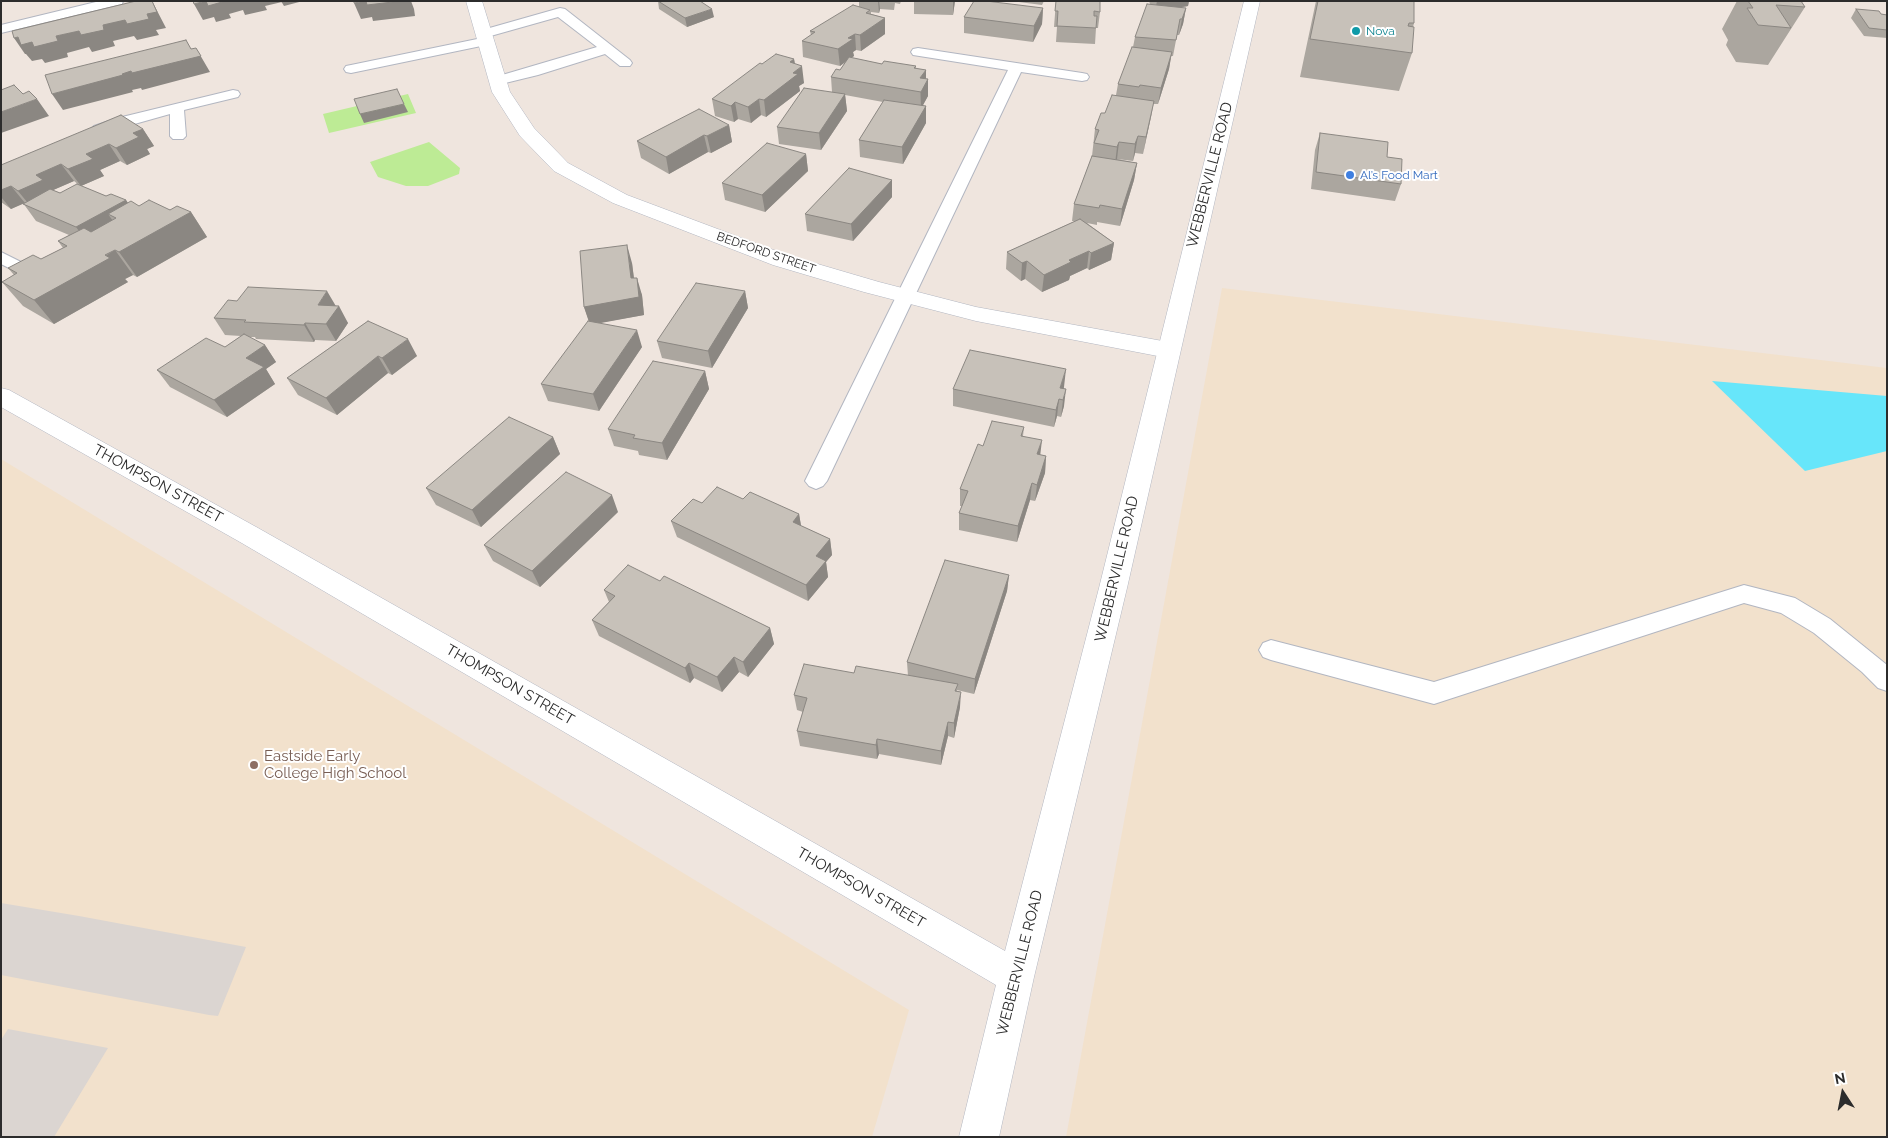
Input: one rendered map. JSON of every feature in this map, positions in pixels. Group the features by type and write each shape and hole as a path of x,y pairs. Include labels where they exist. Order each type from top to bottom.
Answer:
{"street":[{"name":"BEDFORD STREET","path":"474,1 501,92 527,132 561,167 620,199 780,260 905,295 976,314 1168,350"},
{"name":"WEBBERVILLE ROAD","path":"979,1137 1016,978 1113,588 1252,1"},
{"name":"THOMPSON STREET","path":"1,396 267,545 1016,978"}],"lane":[{"path":"1,29 118,1"},
{"path":"351,69 485,38 560,12 625,63"},
{"path":"497,81 534,72 606,48"},
{"path":"918,52 1082,77"},
{"path":"816,481 1016,67"},
{"path":"84,134 123,121 233,94"},
{"path":"177,108 178,136"},
{"path":"1,257 29,273"},
{"path":"1271,650 1434,693 1744,594 1787,605 1822,626 1871,665 1887,681"}],"shaded area":[{"path":"1222,288 1887,368 1887,1137 1066,1137"},
{"name":"Eastside Early College High School","path":"1,459 909,1010 872,1137 1,1137"},
{"path":"1,903 246,947 218,1016 209,1015 1,975"},
{"path":"8,1029 108,1048 54,1137 1,1137 1,1040"}],"green space":[{"path":"408,94 416,113 329,133 323,114"},
{"path":"429,142 460,168 459,174 428,186 406,186 378,177 370,162"}],"water":[{"path":"1712,381 1887,396 1887,451 1805,471"}],"building":[{"path":"136,1 152,1 157,12 147,14 149,19 127,24 125,20 103,25 104,30 81,35 79,31 56,36 58,41 34,47 32,42 21,45 18,37 14,38 12,31"},
{"path":"193,1 206,1 194,4"},
{"path":"206,1 222,1 222,2 208,6"},
{"path":"366,1 401,1 367,5"},
{"path":"658,1 700,1 712,9 685,18"},
{"path":"974,1 1043,8 1034,26 964,17"},
{"path":"1056,1 1100,1 1100,12 1094,11 1094,16 1097,16 1096,28 1057,26 1058,11 1055,11"},
{"path":"1318,1 1414,1 1414,23 1409,23 1408,26 1414,27 1412,53 1310,39"},
{"path":"1748,1 1801,1 1805,7 1776,5 1791,28 1758,25 1747,8 1753,8"},
{"path":"1147,4 1186,8 1182,19 1180,19 1176,40 1135,37"},
{"path":"853,5 870,10 866,13 885,18 860,35 855,34 848,38 853,39 838,49 802,41 815,32 810,31"},
{"path":"1856,9 1879,11 1881,14 1887,15 1887,30 1869,28"},
{"path":"186,40 191,49 196,48 201,56 132,73 131,71 123,75 52,94 45,75"},
{"path":"1132,47 1172,52 1161,88 1118,84"},
{"path":"776,54 794,59 790,62 802,66 793,73 798,74 764,100 759,99 748,107 735,102 731,106 712,99 760,63 762,64"},
{"path":"849,57 882,64 884,61 916,66 914,68 926,70 920,78 928,79 921,92 831,77 836,69 840,70"},
{"path":"14,85 23,94 29,91 37,99 1,112 1,90"},
{"path":"804,88 845,94 819,133 777,127"},
{"path":"397,89 404,104 360,114 354,99"},
{"path":"1112,95 1154,101 1146,137 1138,136 1135,144 1119,142 1117,147 1094,143 1099,130 1095,129 1101,113 1105,113"},
{"path":"884,100 926,106 902,147 859,140"},
{"path":"699,109 729,125 707,136 704,135 666,157 637,141"},
{"path":"121,115 143,129 133,133 139,137 116,148 109,144 86,154 93,159 68,169 61,164 36,175 43,180 18,191 11,186 1,190 1,165"},
{"path":"1320,133 1388,142 1387,157 1402,159 1401,184 1316,172"},
{"path":"767,143 806,154 762,195 722,183"},
{"path":"1092,156 1137,163 1122,209 1100,205 1099,208 1074,204"},
{"path":"849,168 892,180 851,224 805,214"},
{"path":"77,184 106,196 111,194 126,200 76,227 23,204 50,189 60,193"},
{"path":"149,200 170,210 177,206 191,212 119,252 115,250 105,255 110,258 34,300 2,282 17,273 8,268 33,255 41,259 67,246 58,241 84,228 91,232 116,218 108,214 131,201 139,206"},
{"path":"1080,219 1114,243 1069,260 1071,262 1044,275 1027,261 1022,263 1007,252"},
{"path":"627,245 631,278 637,278 639,297 584,307 580,251"},
{"path":"696,283 745,291 708,351 657,341"},
{"path":"248,287 327,291 318,305 339,306 326,324 305,323 304,325 244,322 246,320 214,318 228,300 237,301"},
{"path":"368,321 408,339 382,358 378,356 326,398 287,378"},
{"path":"588,321 637,330 593,394 541,384"},
{"path":"244,334 265,345 246,358 264,367 214,400 157,370 206,338 225,347"},
{"path":"970,350 1066,369 1060,388 1066,389 1063,400 1059,399 1056,410 953,389"},
{"path":"653,361 705,371 662,443 633,438 635,435 608,429"},
{"path":"509,417 553,437 472,510 426,488"},
{"path":"992,421 1024,427 1021,436 1042,440 1037,454 1046,456 1037,485 1032,483 1018,526 959,513 968,491 960,489 978,444 983,446"},
{"path":"566,472 612,495 532,571 484,545"},
{"path":"717,487 743,499 750,492 799,514 793,522 830,539 816,556 826,561 806,585 671,521 693,499 702,503"},
{"path":"945,560 1009,575 975,679 907,662"},
{"path":"628,565 660,581 664,576 770,628 743,662 734,657 717,677 689,663 685,668 592,620 615,596 604,590"},
{"path":"804,664 854,673 856,666 958,684 955,691 961,692 954,723 948,722 941,751 877,739 876,745 797,731 807,698 794,695"}],"place":[{"name":"Nova","path":"1356,31"},
{"name":"Al’s Food Mart","path":"1350,175"},
{"name":"Eastside Early College High School","path":"254,765"}]}
